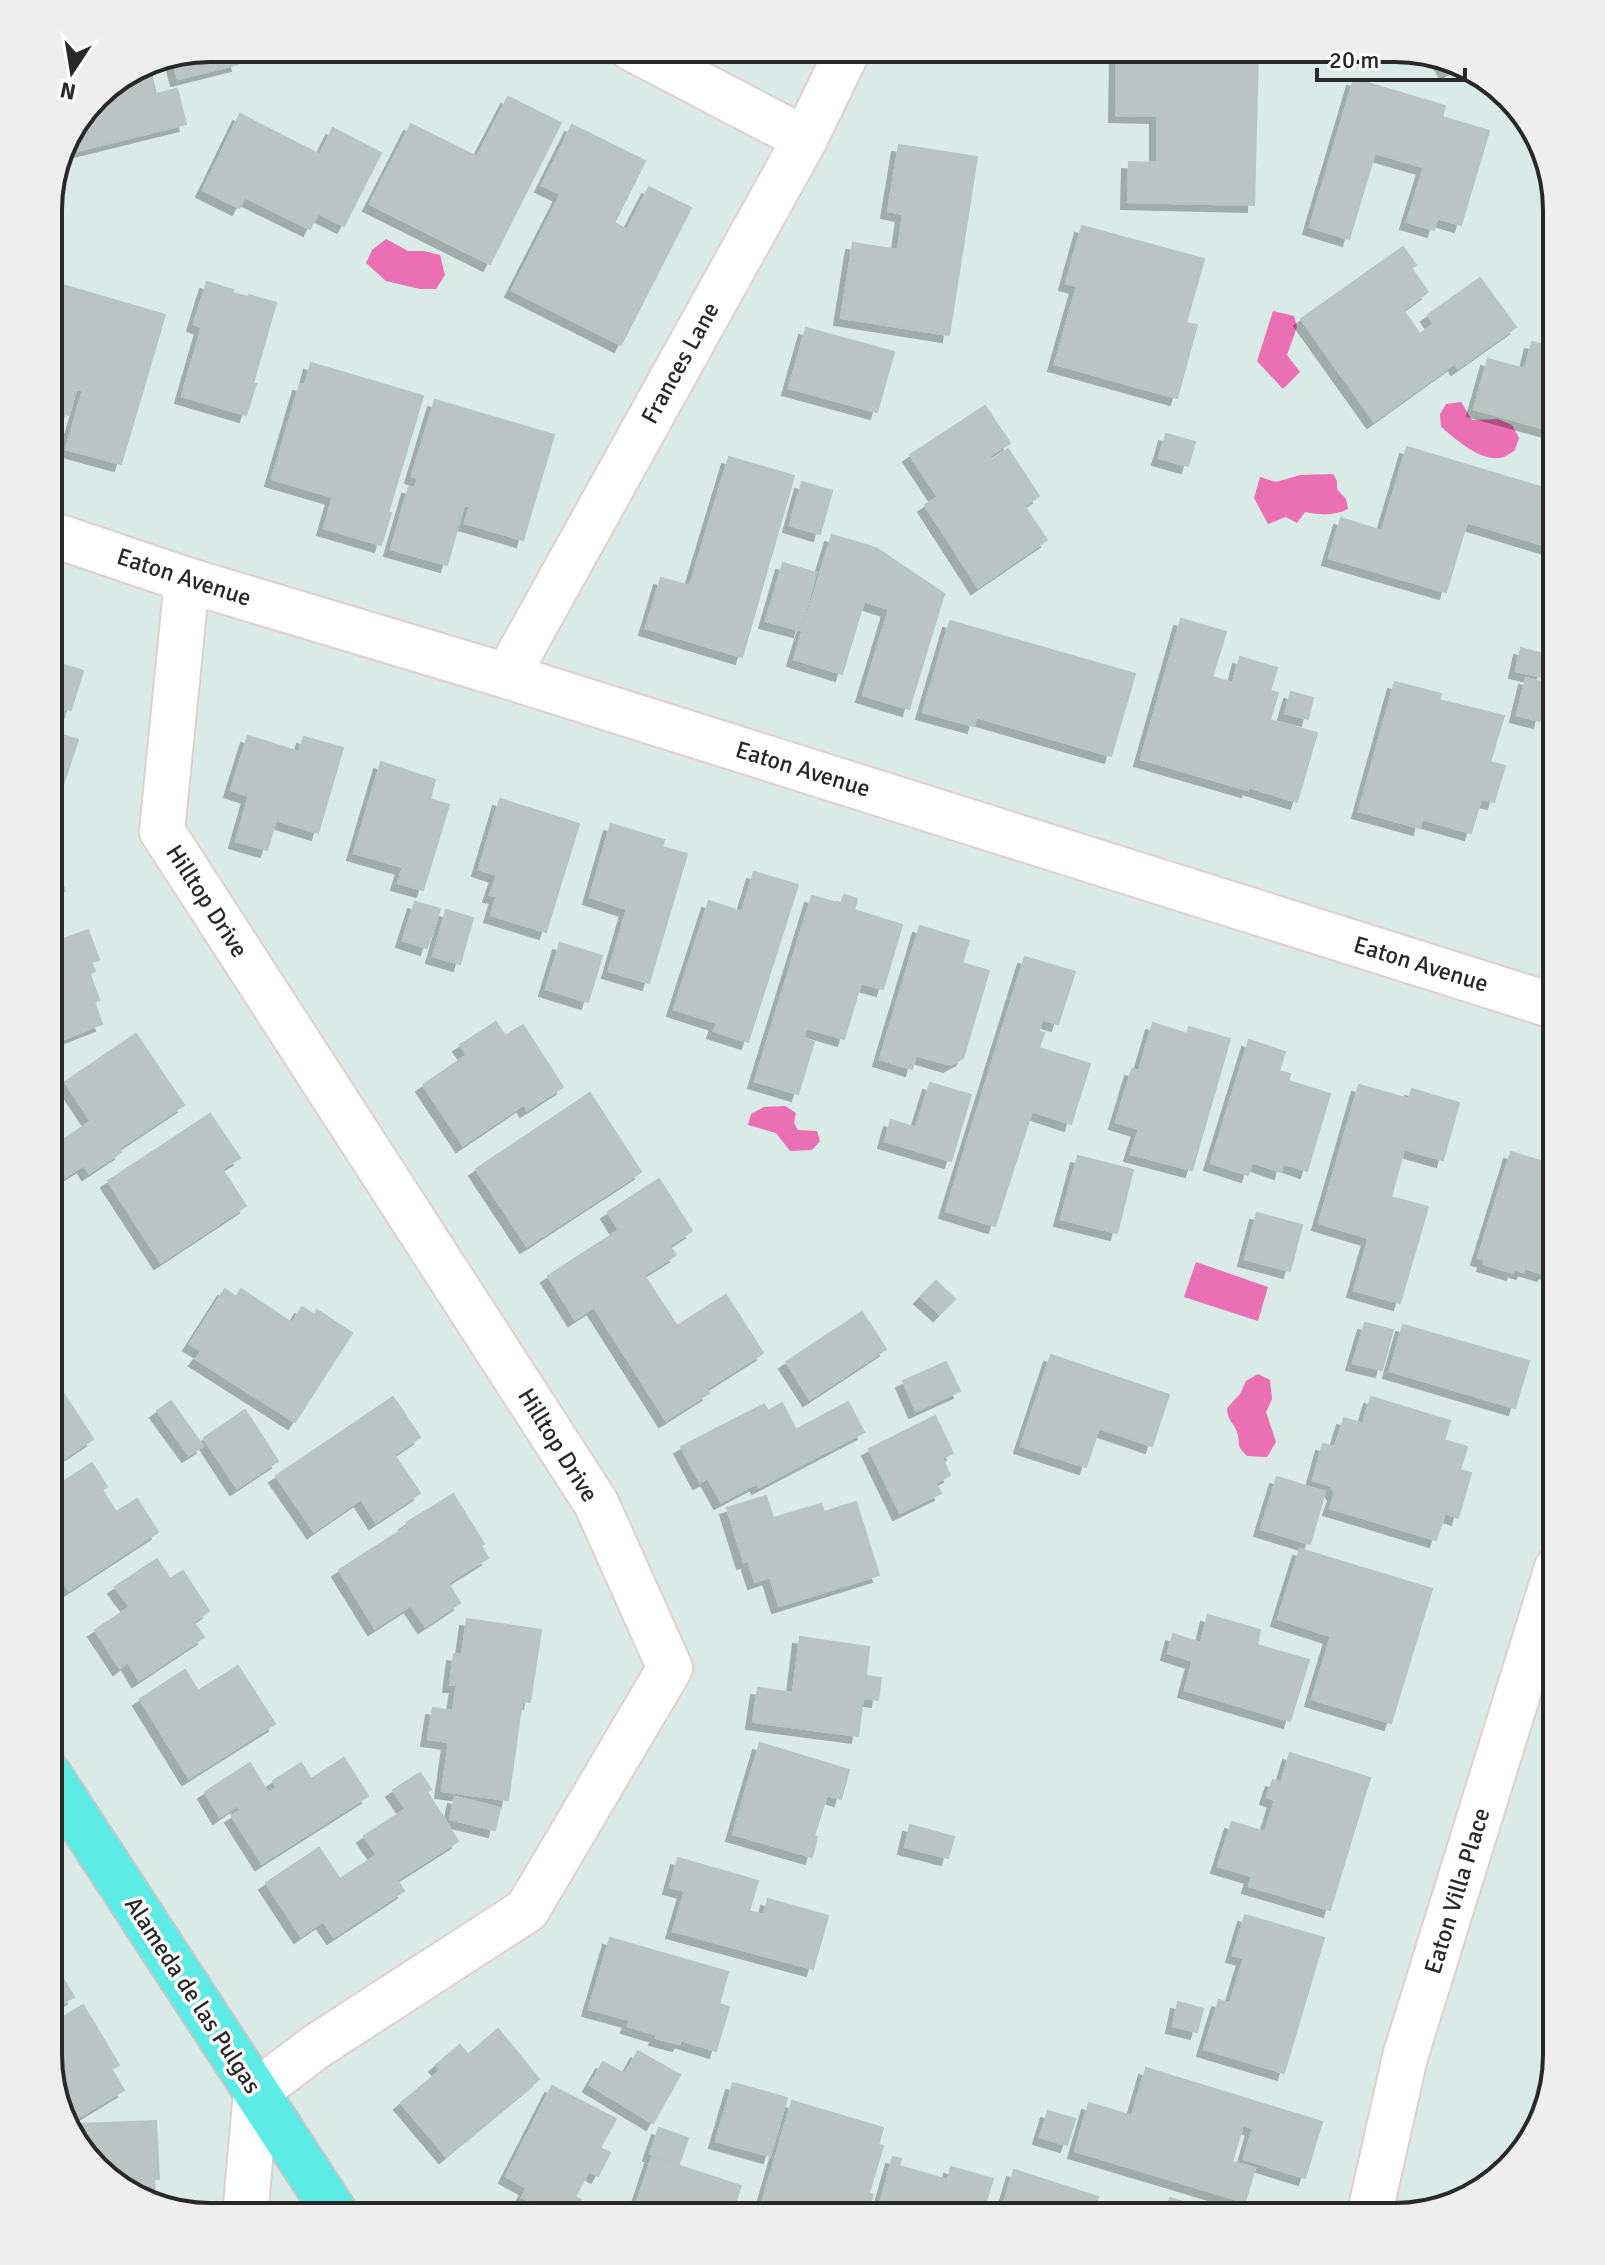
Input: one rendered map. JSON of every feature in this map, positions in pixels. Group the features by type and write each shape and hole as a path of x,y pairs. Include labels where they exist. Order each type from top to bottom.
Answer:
{"main road":[{"name":"Alameda de las Pulgas","path":"62,1794 329,2203"}],"street":[{"path":"658,62 805,139"},
{"name":"Frances Lane","path":"507,676 805,139 842,62"},
{"name":"Eaton Avenue","path":"62,538 187,580 507,676 1543,1003"},
{"name":"Hilltop Drive","path":"187,580 162,831 596,1503 670,1668 527,1910 317,2046 256,2092"},
{"name":"Eaton Villa Place","path":"1372,2203 1405,2057 1543,1613"},
{"path":"246,2203 256,2092"}],"shaded area":[{"path":"386,239 408,251 440,255 445,275 436,289 420,289 386,281 366,263 372,250"},
{"path":"1273,311 1294,316 1297,327 1287,355 1300,372 1283,389 1257,361"},
{"path":"1461,402 1472,420 1498,419 1512,425 1519,438 1515,450 1504,457 1487,457 1470,449 1441,427 1440,414 1446,404"},
{"path":"1333,474 1337,489 1346,499 1348,509 1343,511 1327,514 1305,512 1297,523 1286,517 1268,524 1254,498 1260,477 1276,482 1300,475"},
{"path":"785,1106 796,1113 794,1123 798,1130 817,1131 820,1141 812,1150 790,1151 776,1133 748,1125 751,1114 764,1107"},
{"path":"1196,1262 1268,1287 1258,1321 1184,1297"},
{"path":"1258,1374 1270,1380 1272,1399 1266,1412 1276,1442 1267,1457 1247,1456 1243,1452 1227,1408 1240,1394 1246,1381"}],"building":[{"path":"200,62 238,62 238,64 178,79 175,67"},
{"path":"1117,62 1258,62 1254,205 1128,202 1129,162 1157,163 1157,116 1116,115"},
{"path":"151,74 156,94 177,89 186,124 74,152 99,112 112,112 112,99 136,82"},
{"path":"1354,79 1445,106 1442,117 1489,131 1461,225 1437,218 1434,230 1407,222 1424,167 1375,153 1349,239 1310,227"},
{"path":"508,97 561,123 490,264 370,204 411,124 477,157"},
{"path":"240,114 320,155 333,128 381,153 344,226 318,213 310,229 245,197 239,208 203,190"},
{"path":"572,125 645,161 614,223 627,230 649,187 691,208 621,345 512,290 561,194 542,185"},
{"path":"899,145 977,157 949,335 841,318 853,243 898,250 903,214 888,211"},
{"path":"1082,226 1204,259 1186,323 1197,325 1177,398 1055,364 1077,286 1066,283"},
{"path":"1403,247 1416,265 1411,268 1428,292 1403,310 1420,334 1434,324 1428,315 1480,278 1516,327 1458,368 1455,363 1374,421 1301,319"},
{"path":"207,282 233,290 232,293 276,303 246,415 182,396 202,327 194,324"},
{"path":"62,285 165,315 121,464 66,449 83,390 76,389 69,415 62,413"},
{"path":"806,328 894,352 877,412 789,388"},
{"path":"1532,342 1543,345 1543,428 1474,409 1488,359 1525,369"},
{"path":"311,363 423,396 381,545 324,528 333,497 272,479 300,384 305,385"},
{"path":"435,400 554,435 523,540 465,523 470,506 464,505 447,565 391,549 409,487 415,488 418,478 412,476"},
{"path":"985,406 1010,443 989,456 992,460 1008,449 1039,496 1024,506 1047,540 978,587 925,505 938,497 910,455"},
{"path":"1166,434 1195,442 1188,466 1159,458"},
{"path":"1407,447 1543,488 1543,545 1467,522 1446,592 1329,558 1341,518 1382,531"},
{"path":"729,457 794,476 742,657 646,628 661,578 690,586"},
{"path":"802,482 832,491 820,534 790,525"},
{"path":"832,535 876,548 944,594 909,709 863,695 889,609 864,601 842,674 794,659"},
{"path":"783,563 816,573 800,630 766,621"},
{"path":"1181,619 1226,632 1212,677 1233,683 1240,657 1277,668 1270,691 1278,693 1270,720 1317,733 1297,802 1141,759"},
{"path":"950,621 1135,674 1111,756 976,717 974,726 923,712"},
{"path":"1521,648 1543,654 1542,677 1516,671"},
{"path":"62,664 83,671 71,710 65,708 62,717"},
{"path":"1526,678 1543,682 1540,721 1517,715"},
{"path":"1395,682 1441,694 1439,700 1504,716 1490,762 1505,766 1494,802 1481,799 1471,833 1422,819 1420,828 1359,811"},
{"path":"1291,692 1313,698 1308,719 1285,713"},
{"path":"62,735 78,740 62,785"},
{"path":"248,736 299,752 304,737 343,748 318,833 276,820 267,850 236,841 249,796 231,790"},
{"path":"381,762 435,780 430,799 449,805 423,890 398,883 403,867 354,853"},
{"path":"500,799 579,824 546,932 491,915 497,896 490,895 497,875 479,869"},
{"path":"611,824 664,840 662,847 687,854 649,983 609,971 627,909 590,897"},
{"path":"754,872 798,885 748,1042 714,1031 717,1023 674,1009 709,901 742,912"},
{"path":"844,895 857,899 854,910 902,925 883,989 861,983 844,1039 807,1028 803,1038 814,1042 798,1094 755,1081 812,896 841,904"},
{"path":"415,902 440,909 427,948 403,940"},
{"path":"446,910 473,918 460,964 433,956"},
{"path":"920,926 969,941 962,963 989,971 963,1058 950,1065 916,1055 912,1069 880,1059"},
{"path":"88,930 99,960 91,962 95,971 90,974 99,1000 94,1002 102,1024 62,1040 62,940"},
{"path":"560,943 602,956 588,1002 546,989"},
{"path":"1025,957 1075,972 1058,1024 1042,1019 1039,1032 1044,1033 1039,1048 1090,1064 1071,1124 1032,1111 995,1226 946,1211"},
{"path":"496,1022 505,1036 523,1025 563,1087 527,1110 524,1104 463,1145 423,1085 467,1055 460,1045"},
{"path":"1153,1023 1187,1034 1189,1027 1230,1039 1192,1170 1131,1154 1139,1129 1116,1122 1132,1069 1139,1071"},
{"path":"136,1034 184,1105 118,1149 121,1152 89,1173 84,1165 62,1179 62,1141 91,1121 65,1082"},
{"path":"1249,1040 1285,1052 1279,1071 1290,1074 1288,1081 1330,1094 1307,1171 1283,1163 1281,1172 1252,1162 1248,1175 1211,1163"},
{"path":"930,1083 971,1095 951,1161 885,1141 891,1120 916,1128"},
{"path":"1359,1085 1409,1099 1412,1089 1459,1103 1443,1160 1404,1149 1391,1197 1428,1207 1400,1303 1354,1290 1369,1238 1319,1223"},
{"path":"590,1093 641,1172 527,1246 476,1169"},
{"path":"210,1114 240,1158 222,1169 246,1206 161,1262 108,1181"},
{"path":"1511,1152 1543,1162 1543,1274 1524,1268 1523,1272 1514,1269 1513,1273 1484,1264 1486,1260 1478,1258"},
{"path":"1078,1156 1133,1170 1117,1233 1061,1219"},
{"path":"659,1179 692,1231 669,1246 676,1255 644,1275 677,1326 726,1295 763,1353 706,1389 709,1393 666,1420 594,1307 575,1319 548,1276 619,1230 608,1212"},
{"path":"1257,1213 1302,1225 1290,1271 1245,1259"},
{"path":"936,1281 955,1299 940,1314 921,1297"},
{"path":"225,1289 236,1297 241,1289 292,1323 302,1307 315,1315 317,1310 352,1333 295,1422 196,1359 202,1351 190,1344"},
{"path":"862,1312 886,1349 810,1399 786,1362"},
{"path":"1365,1323 1393,1330 1382,1370 1353,1363"},
{"path":"1403,1325 1529,1361 1515,1408 1390,1371"},
{"path":"1051,1355 1169,1395 1152,1446 1099,1428 1086,1467 1021,1446"},
{"path":"946,1362 960,1391 916,1411 903,1381"},
{"path":"62,1391 93,1439 62,1460"},
{"path":"393,1397 420,1437 394,1455 420,1493 376,1522 361,1499 314,1531 276,1476"},
{"path":"1371,1397 1450,1421 1444,1440 1467,1447 1460,1470 1471,1473 1458,1518 1445,1513 1436,1540 1330,1508 1335,1494 1331,1486 1313,1480 1323,1444 1335,1447 1344,1418 1363,1424"},
{"path":"171,1401 203,1446 189,1455 157,1411"},
{"path":"848,1402 864,1432 759,1487 757,1483 721,1502 708,1478 700,1482 681,1447 764,1404 768,1411 782,1403 796,1430"},
{"path":"245,1410 278,1461 237,1488 204,1438"},
{"path":"935,1416 953,1453 942,1458 950,1475 935,1483 941,1493 900,1513 869,1449"},
{"path":"92,1463 107,1487 102,1490 116,1512 137,1499 158,1532 69,1590 62,1579 62,1483"},
{"path":"1277,1477 1325,1492 1310,1544 1261,1529"},
{"path":"453,1494 484,1544 481,1546 488,1558 448,1583 460,1603 425,1626 411,1605 375,1628 339,1570"},
{"path":"766,1496 773,1518 821,1504 824,1512 856,1502 879,1575 779,1606 770,1577 755,1582 748,1560 744,1562 727,1508"},
{"path":"1300,1549 1432,1589 1391,1723 1312,1699 1331,1636 1278,1619"},
{"path":"157,1559 170,1579 183,1571 209,1611 193,1622 204,1637 139,1680 128,1662 120,1668 95,1630 130,1607 115,1587"},
{"path":"1208,1615 1260,1630 1257,1645 1309,1660 1290,1721 1185,1690 1193,1661 1168,1653 1173,1634 1201,1643"},
{"path":"467,1619 541,1630 530,1702 522,1701 508,1800 442,1791 449,1742 428,1739 433,1708 453,1711 457,1685 450,1685 454,1654 462,1655"},
{"path":"800,1637 869,1647 866,1676 881,1678 878,1700 863,1698 858,1736 753,1722 758,1688 793,1693"},
{"path":"238,1666 275,1724 189,1778 140,1699 185,1670 198,1691"},
{"path":"760,1743 849,1770 841,1799 827,1795 814,1836 817,1837 812,1857 733,1834"},
{"path":"1290,1753 1370,1778 1330,1910 1249,1886 1252,1876 1218,1866 1232,1822 1265,1832 1275,1800 1267,1797 1273,1780 1281,1783"},
{"path":"344,1758 368,1796 262,1863 232,1816 241,1810 237,1805 220,1817 205,1792 250,1763 268,1793 277,1788 273,1781 301,1763 311,1779"},
{"path":"420,1773 431,1789 427,1792 458,1841 397,1880 404,1891 334,1937 323,1921 301,1936 266,1883 319,1848 340,1879 377,1855 364,1836 406,1809 393,1790"},
{"path":"455,1797 500,1808 495,1830 450,1819"},
{"path":"910,1825 954,1837 948,1858 905,1847"},
{"path":"678,1858 758,1881 749,1911 764,1915 768,1899 828,1916 813,1969 673,1931 685,1891 670,1887"},
{"path":"1245,1915 1324,1938 1284,2073 1204,2049 1219,2000 1230,2004 1244,1958 1233,1955"},
{"path":"610,1938 728,1972 719,2004 729,2007 716,2051 681,2040 679,2044 656,2038 658,2035 628,2026 630,2020 589,2009"},
{"path":"62,1977 74,1997 62,2004"},
{"path":"1178,2002 1203,2009 1197,2032 1173,2026"},
{"path":"83,2005 119,2065 111,2069 124,2090 79,2117 69,2100 63,2074 62,2018"},
{"path":"498,2029 539,2079 446,2156 401,2103 441,2070 436,2065 460,2045 468,2055"},
{"path":"638,2051 680,2075 653,2123 590,2085 603,2062 625,2074"},
{"path":"1146,2068 1322,2122 1305,2178 1244,2159 1253,2128 1243,2125 1232,2162 1255,2168 1245,2202 1075,2151 1089,2103 1132,2116"},
{"path":"733,2083 787,2098 770,2156 716,2141"},
{"path":"552,2086 616,2119 600,2148 610,2153 598,2176 589,2171 575,2197 581,2200 579,2203 530,2203 522,2197 527,2188 506,2176"},
{"path":"792,2101 883,2128 878,2145 883,2146 869,2193 873,2195 870,2203 762,2203"},
{"path":"1048,2111 1075,2119 1067,2145 1040,2137"},
{"path":"156,2121 159,2179 154,2179 155,2192 112,2166 99,2153 80,2124"},
{"path":"659,2128 688,2138 679,2164 650,2154"},
{"path":"652,2157 741,2186 735,2203 637,2203"},
{"path":"893,2157 901,2159 899,2166 948,2180 951,2167 993,2179 985,2203 880,2203"},
{"path":"1014,2170 1098,2197 1096,2203 1004,2203"},
{"path":"1170,2198 1187,2203 1168,2203"}]}
